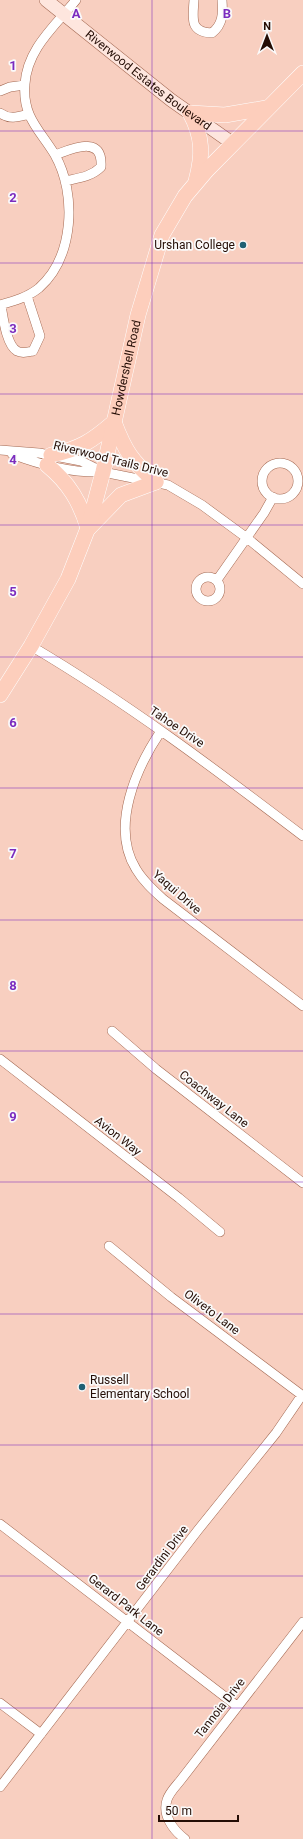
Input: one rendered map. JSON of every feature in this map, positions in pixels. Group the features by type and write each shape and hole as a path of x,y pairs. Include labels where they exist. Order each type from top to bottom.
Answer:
{"main road":[{"name":"Howdershell Road","path":"0,695 31,646 68,579 88,528 103,472 138,315 160,242 185,196 194,185 266,108 303,73"},
{"path":"190,113 225,115 266,108"},
{"path":"190,113 197,126 201,140 200,163 194,185"},
{"path":"114,422 122,444 129,455 138,467 156,482 121,495 88,528 84,515 72,490 49,460 79,448 98,436 114,422"}],"street":[{"name":"Riverwood Estates Boulevard","path":"46,0 171,100 232,144"},
{"path":"27,296 40,336 33,351 24,353 17,351 12,346 7,334 0,305 27,296 39,288 48,278 61,256 69,215 65,181 55,155 37,130 29,114 24,94 26,73 31,58 50,30 76,0"},
{"path":"194,0 193,18 197,30 204,33 212,33 219,28 222,21 222,0"},
{"path":"0,91 10,87 25,85"},
{"path":"0,113 5,117 15,118 29,114"},
{"path":"55,155 82,146 90,146 98,151 102,159 101,166 96,172 85,177 65,181"},
{"name":"Riverwood Trails Drive","path":"1,450 49,460 80,472 103,472 168,485 202,505 247,538 303,584"},
{"path":"217,580 264,513 273,497"},
{"name":"Tahoe Drive","path":"31,646 68,668 203,760 303,836"},
{"name":"Yaqui Drive","path":"161,731 137,772 130,798 125,826 127,850 136,869 148,885 163,899 303,1006"},
{"name":"Coachway Lane","path":"112,1031 156,1069 303,1183"},
{"name":"Avion Way","path":"0,1059 179,1198 220,1232"},
{"name":"Oliveto Lane","path":"109,1246 171,1297 302,1396"},
{"name":"Gerardini Drive","path":"0,1787 198,1530 276,1433 302,1396"},
{"name":"Gerard Park Lane","path":"0,1524 237,1706"},
{"name":"Tannoia Drive","path":"185,1839 171,1824 166,1813 167,1800 237,1706 303,1622"},
{"path":"0,1702 41,1734"}],"place":[{"name":"Urshan College","path":"243,245"},
{"name":"Russell Elementary School","path":"82,1387"}]}
